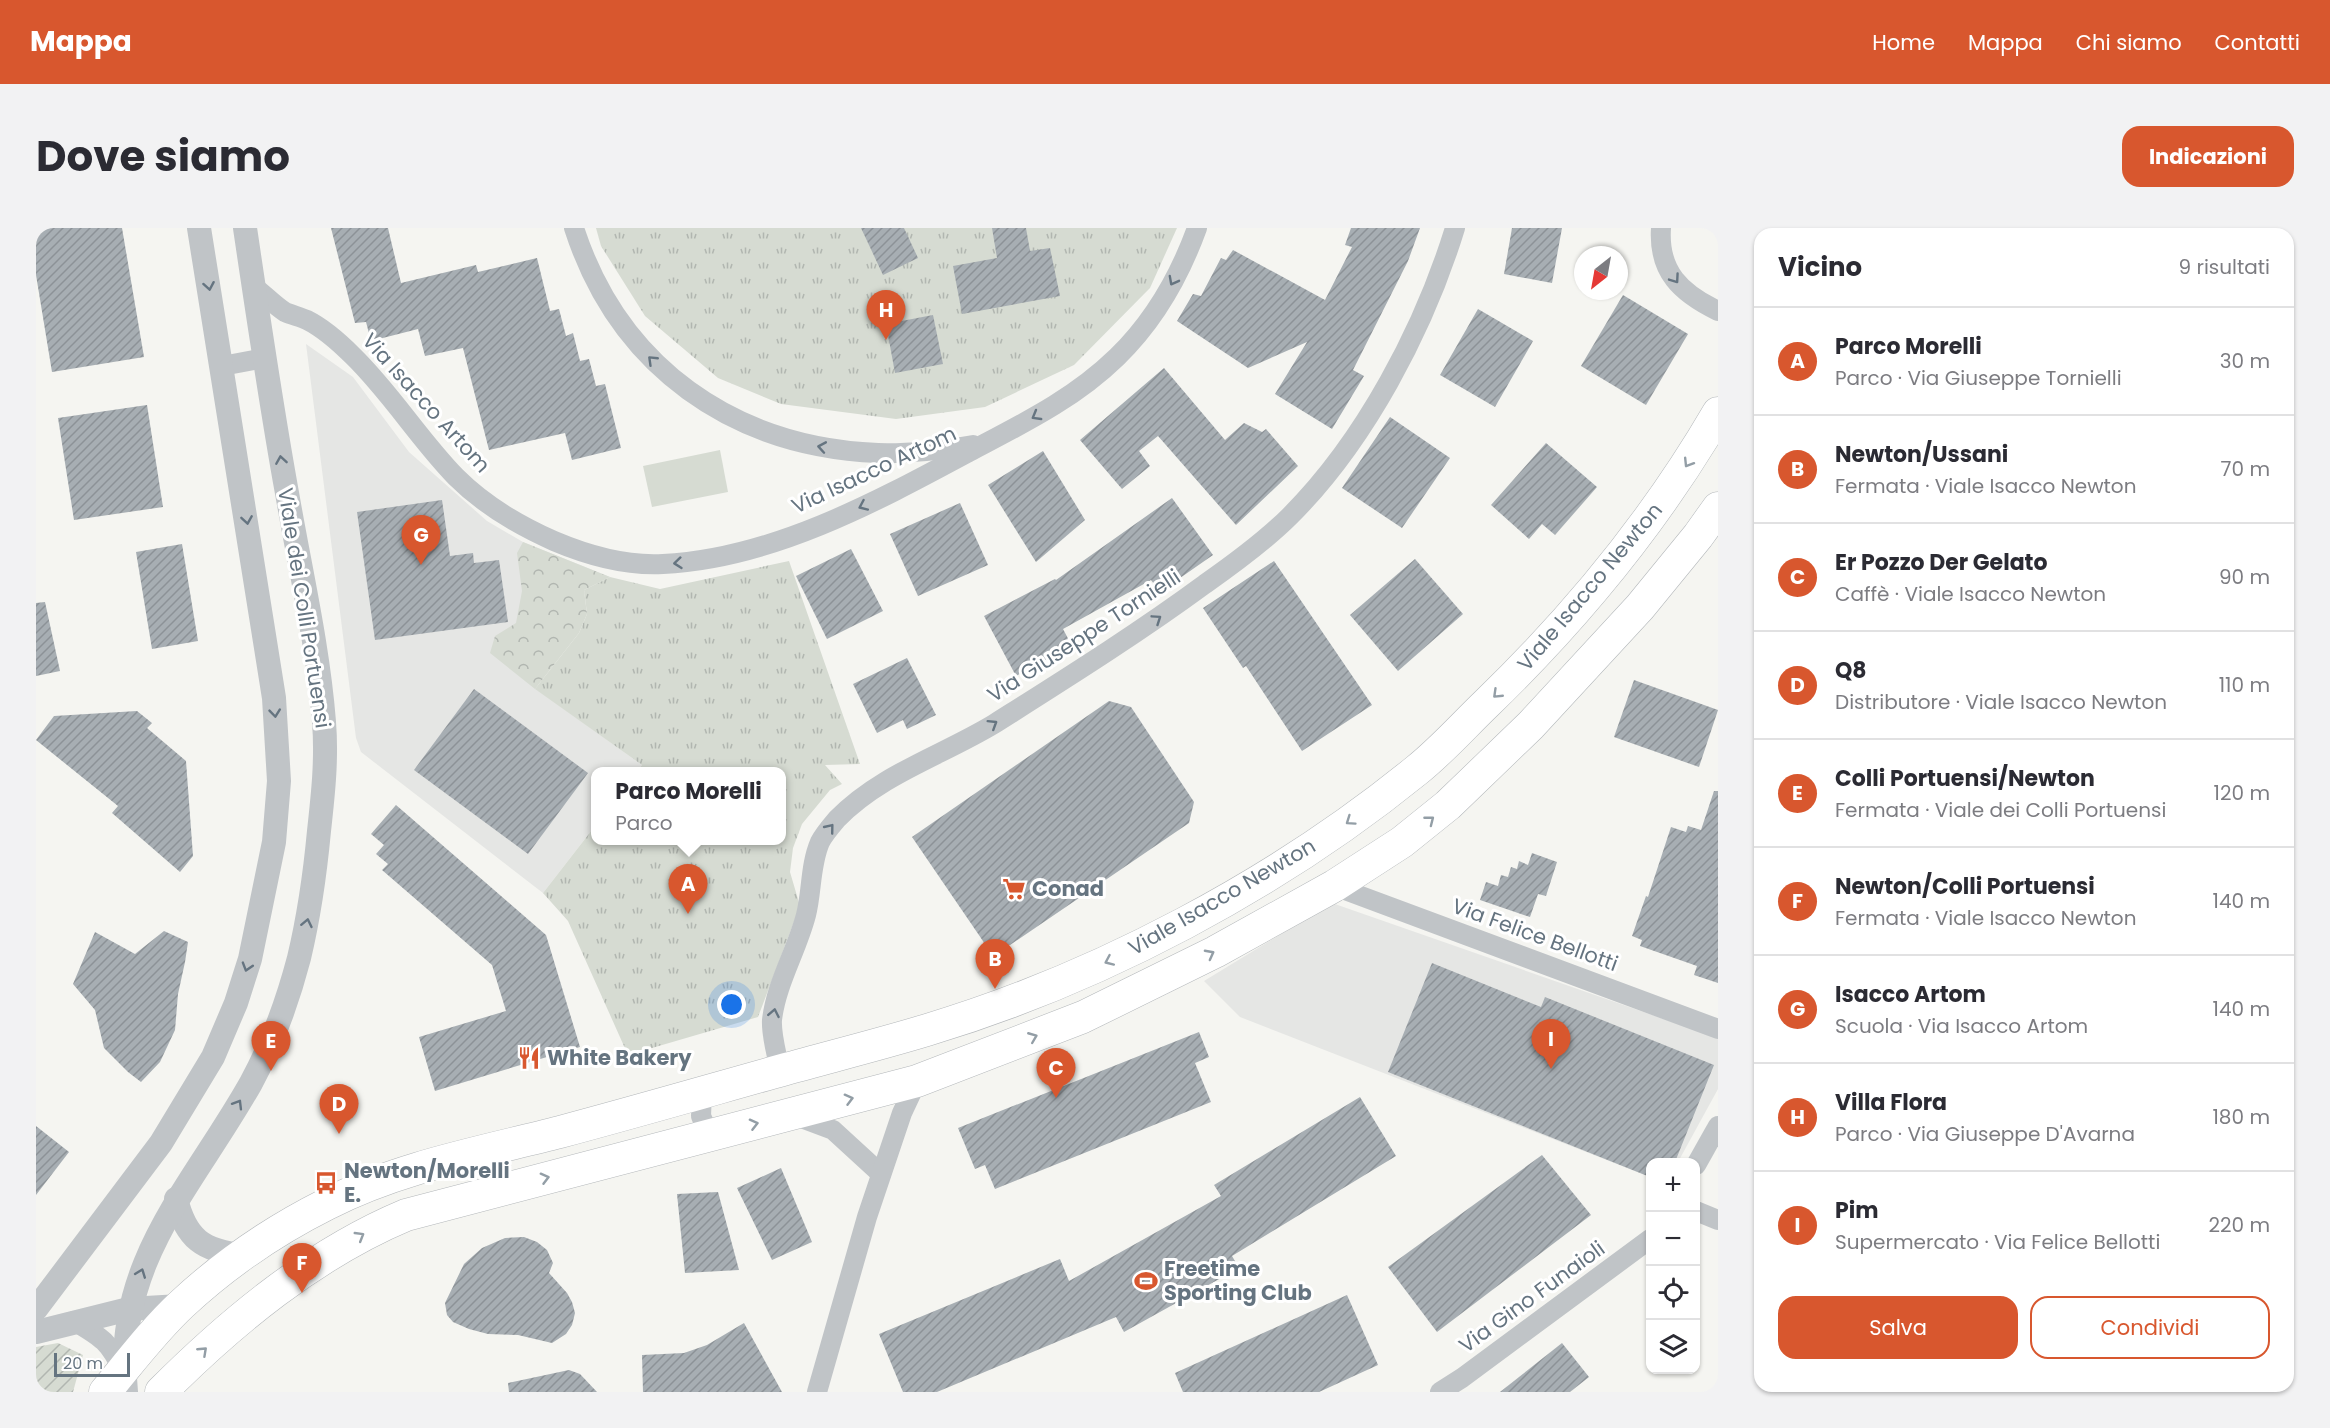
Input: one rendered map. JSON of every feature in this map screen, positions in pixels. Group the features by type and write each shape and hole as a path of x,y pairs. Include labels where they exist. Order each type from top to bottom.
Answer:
{"main road":[{"name":"Viale Isacco Newton","path":"118,1385 180,1306 243,1255 324,1205 367,1186 467,1155 702,1093 981,1013 1067,979 1129,951 1260,880 1351,820 1420,768 1556,634 1664,501 1718,413"},
{"name":"Viale Isacco Newton","path":"161,1392 202,1351 266,1299 366,1232 406,1215 917,1081 1083,1017 1189,966 1334,886 1402,842 1475,781 1580,674 1640,608 1718,508"}],"street":[{"name":"Viale dei Colli Portuensi","path":"36,1309 161,1143 213,1058 244,980 267,884 277,806 277,727 264,629 199,228"},
{"name":"Viale dei Colli Portuensi","path":"118,1385 129,1309 146,1260 176,1199 258,1071 284,1006 299,957 308,915 324,789 324,721 317,666 244,228"},
{"path":"574,228 600,292 635,342 682,388 717,410 773,434 809,444 844,450 910,453 985,444"},
{"name":"Via Isacco Artom","path":"253,286 285,312 310,321 332,336 390,395 418,433 457,478 474,492 534,531 576,549 643,564 679,563 707,560 804,532 870,504 985,444 1073,394 1120,354 1142,329 1168,291 1188,252 1197,228"},
{"name":"Via Giuseppe Tornielli","path":"780,1071 773,1033 773,1017 782,983 800,934 815,857 824,834 838,818 897,773 985,729 1176,606 1248,552 1288,518 1338,461 1383,390 1427,301 1455,228"},
{"path":"1661,228 1663,259 1676,283 1693,297 1718,311"},
{"path":"222,366 265,358"},
{"name":"Via Felice Bellotti","path":"1334,886 1718,1029"},
{"path":"818,1392 881,1174 902,1113 917,1081"},
{"path":"702,1093 701,1116 709,1135"},
{"path":"792,1114 833,1130 881,1174"},
{"path":"1700,1158 1718,1126"},
{"path":"176,1199 180,1214 200,1244 224,1253 243,1255"},
{"path":"1698,1212 1718,1220"},
{"name":"Via Gino Funaioli","path":"1440,1392 1472,1371 1646,1242"},
{"path":"36,1332 129,1309 180,1306"},
{"path":"74,1322 105,1340 116,1356 118,1385"}],"shaded area":[{"path":"306,344 353,377 409,452 487,521 523,542 610,577 584,590 536,689 642,765 640,767 591,767 591,831 543,893 361,752 356,738"},
{"path":"1332,903 1718,1038 1718,1089 1680,1158 1646,1158 1646,1175 1240,1017 1204,981"}],"green space":[{"path":"596,228 1177,228 1150,288 1074,365 985,407 896,419 781,404 718,378 645,316 601,246"},
{"path":"720,450 728,492 652,507 643,466"},
{"path":"523,542 610,577 584,590 587,614 579,633 535,689 490,653 495,636 516,623 522,591 517,553"},
{"path":"789,561 860,764 825,765 842,784 830,790 802,824 793,848 790,872 800,906 758,1017 628,1055 568,921 543,893 591,831 591,845 786,845 786,767 640,767 642,765 535,689 579,633 587,614 584,590 610,577 660,589"},
{"path":"58,1343 83,1355 73,1392 36,1392 36,1347"}],"building":[{"path":"36,228 122,228 144,357 52,372 36,275"},
{"path":"331,228 388,228 401,283 476,265 478,272 537,258 550,311 559,309 566,336 573,333 580,361 589,359 596,386 605,384 621,448 572,460 565,433 489,450 463,348 425,356 418,329 371,341 366,322 355,323"},
{"path":"861,228 904,228 918,258 883,275"},
{"path":"992,228 1026,228 1030,251 1050,248 1060,296 962,314 953,266 997,258"},
{"path":"1351,228 1420,228 1408,261 1353,370 1364,376 1332,429 1275,394 1307,342 1248,368 1177,321 1193,294 1201,296 1221,258 1226,260 1233,250 1325,300 1352,247 1345,245"},
{"path":"1512,228 1562,228 1552,283 1504,274"},
{"path":"1628,298 1688,334 1646,405 1581,366 1620,300 1628,300"},
{"path":"1478,309 1533,341 1495,407 1440,375"},
{"path":"933,315 943,364 895,373 886,324"},
{"path":"1164,368 1225,440 1244,423 1262,432 1266,429 1298,466 1236,525 1158,436 1139,451 1150,466 1122,489 1080,440"},
{"path":"147,405 163,507 74,520 58,418"},
{"path":"1390,417 1450,458 1402,528 1342,488"},
{"path":"1546,443 1597,487 1555,535 1542,524 1529,539 1491,505"},
{"path":"1043,451 1085,520 1036,562 988,485"},
{"path":"1172,498 1213,555 1160,592 1151,580 1063,629 1072,646 1016,676 984,616 1056,580"},
{"path":"442,500 450,556 473,553 474,563 499,560 508,622 375,640 357,512"},
{"path":"960,503 988,565 918,596 890,534"},
{"path":"182,544 198,641 152,649 136,552"},
{"path":"851,549 883,611 827,639 796,576"},
{"path":"1415,559 1463,614 1398,671 1350,615"},
{"path":"1274,561 1372,705 1302,751 1246,666 1243,668 1203,608"},
{"path":"45,602 60,671 36,676 36,603"},
{"path":"907,658 936,715 907,729 903,720 877,733 853,684"},
{"path":"1634,680 1718,710 1699,767 1614,737"},
{"path":"474,689 588,773 528,854 414,770"},
{"path":"1109,701 1131,707 1194,802 1189,823 1010,945 985,944 912,837"},
{"path":"137,711 152,723 147,728 186,761 193,856 180,872 112,813 118,806 36,740 54,716"},
{"path":"1714,791 1718,791 1718,983 1694,975 1697,966 1640,946 1642,940 1632,936 1646,896 1648,897 1671,827 1686,832 1688,826 1701,830"},
{"path":"396,805 546,935 580,1047 435,1091 419,1037 506,1011 492,965 382,870 388,864 376,854 384,845 371,834"},
{"path":"1532,853 1557,862 1546,896 1538,894 1530,917 1480,900 1486,882 1498,886 1501,875 1508,877 1511,867 1517,869 1519,861 1528,865"},
{"path":"164,931 188,942 178,994 175,1030 160,1062 141,1082 104,1048 95,1010 73,984 95,932 135,954"},
{"path":"1432,963 1541,1007 1545,997 1714,1065 1677,1158 1646,1158 1646,1175 1388,1072"},
{"path":"1199,1032 1209,1057 1195,1063 1211,1102 995,1189 985,1165 975,1169 958,1128"},
{"path":"1360,1097 1396,1156 1232,1256 1239,1268 1124,1332 1116,1317 937,1392 903,1392 879,1334 1060,1259 1069,1281 1221,1196 1214,1185"},
{"path":"36,1126 69,1152 36,1195"},
{"path":"1542,1155 1591,1215 1437,1332 1388,1267"},
{"path":"781,1168 812,1242 772,1260 737,1188"},
{"path":"718,1192 739,1270 685,1273 677,1194"},
{"path":"524,1237 537,1242 547,1250 553,1263 549,1273 572,1302 575,1313 572,1325 566,1334 552,1343 518,1335 488,1334 453,1322 447,1315 445,1303 464,1264 482,1248 505,1238"},
{"path":"1347,1295 1378,1365 1319,1392 1183,1392 1175,1373"},
{"path":"744,1323 782,1392 643,1392 642,1355 684,1353 707,1345"},
{"path":"1562,1343 1589,1377 1570,1392 1500,1392"},
{"path":"569,1370 580,1374 597,1392 509,1392 508,1383"}],"place":[{"name":"Villa Flora","path":"886,340"},
{"name":"Isacco Artom","path":"421,565"},
{"name":"Conad","path":"1014,889"},
{"name":"Parco Morelli","path":"688,914"},
{"name":"Newton/Ussani","path":"995,989"},
{"name":"White Bakery","path":"529,1058"},
{"name":"Pim","path":"1551,1069"},
{"name":"Colli Portuensi/Newton","path":"271,1071"},
{"name":"Er Pozzo Der Gelato","path":"1056,1098"},
{"name":"Q8","path":"339,1134"},
{"name":"Newton/Morelli E.","path":"326,1183"},
{"name":"Freetime Sporting Club","path":"1146,1281"},
{"name":"Newton/Colli Portuensi","path":"302,1293"}]}
